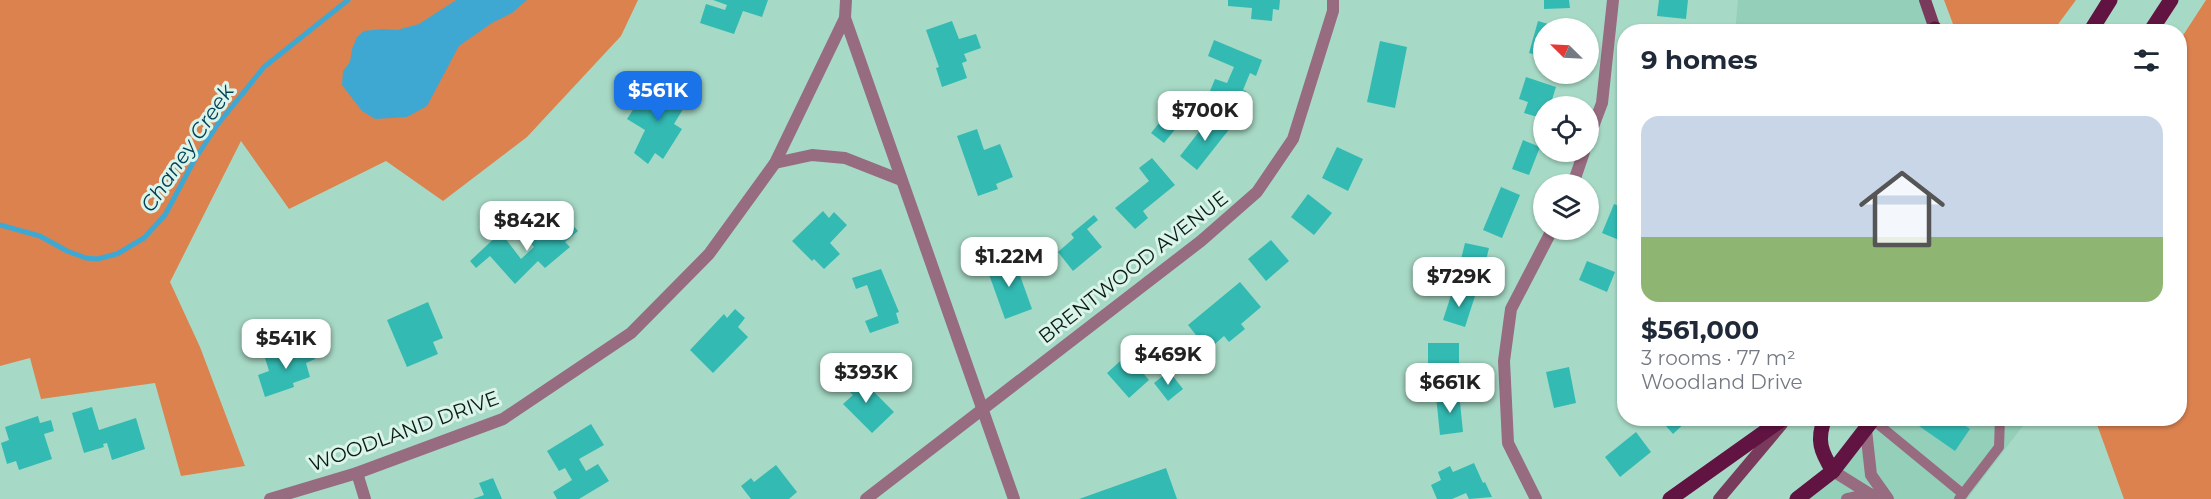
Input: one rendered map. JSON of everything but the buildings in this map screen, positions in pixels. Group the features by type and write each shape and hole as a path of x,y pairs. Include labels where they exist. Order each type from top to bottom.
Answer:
{"main road":[{"path":"1925,0 1934,24"},
{"path":"2095,24 2110,0"},
{"path":"2155,24 2171,0"},
{"path":"1670,499 1775,426"},
{"path":"1719,499 1779,426"},
{"path":"1823,426 1819,438 1824,456 1833,471"},
{"path":"1797,499 1833,471 1869,426"}],"street":[{"name":"WOODLAND DRIVE","path":"270,499 357,472 503,419 631,333 709,254 775,163 845,18 846,0"},
{"name":"BRENTWOOD AVENUE","path":"866,499 1201,242 1257,192 1293,139 1333,11 1333,0"},
{"path":"1599,111 1602,103 1613,0"},
{"path":"845,18 981,411 1014,499"},
{"path":"775,163 812,154 845,158 901,180"},
{"path":"1536,499 1508,442 1504,361 1511,309 1547,240"},
{"path":"1871,426 1871,475 1888,499"},
{"path":"1833,471 1874,496"},
{"path":"357,472 365,499"},
{"path":"1847,499 1874,496"}],"lane":[{"path":"1875,426 1961,496 1999,447 2000,426"}],"shaded area":[{"path":"0,0 638,0 621,36 527,137 443,201 386,161 289,209 241,141 170,282 200,347 245,466 181,476 155,383 41,399 30,358 0,366"},
{"path":"1738,0 1925,0 1933,24 1736,24"},
{"path":"1944,0 2076,0 2058,24 1953,24"},
{"path":"2206,0 2211,0 2211,499 2124,499 2098,426 2187,426 2187,29"},
{"path":"1867,426 2023,426 1967,499 1797,499"}],"water":[{"path":"456,0 527,0 512,13 492,23 459,46 427,106 407,117 375,119 362,111 342,85 343,71 350,62 357,37 364,31 397,30 419,24"}],"waterway":[{"name":"Chaney Creek","path":"0,225 40,236 67,251 86,258 97,259 117,254 144,238 165,215 195,159 218,124 264,67 348,0"}]}
